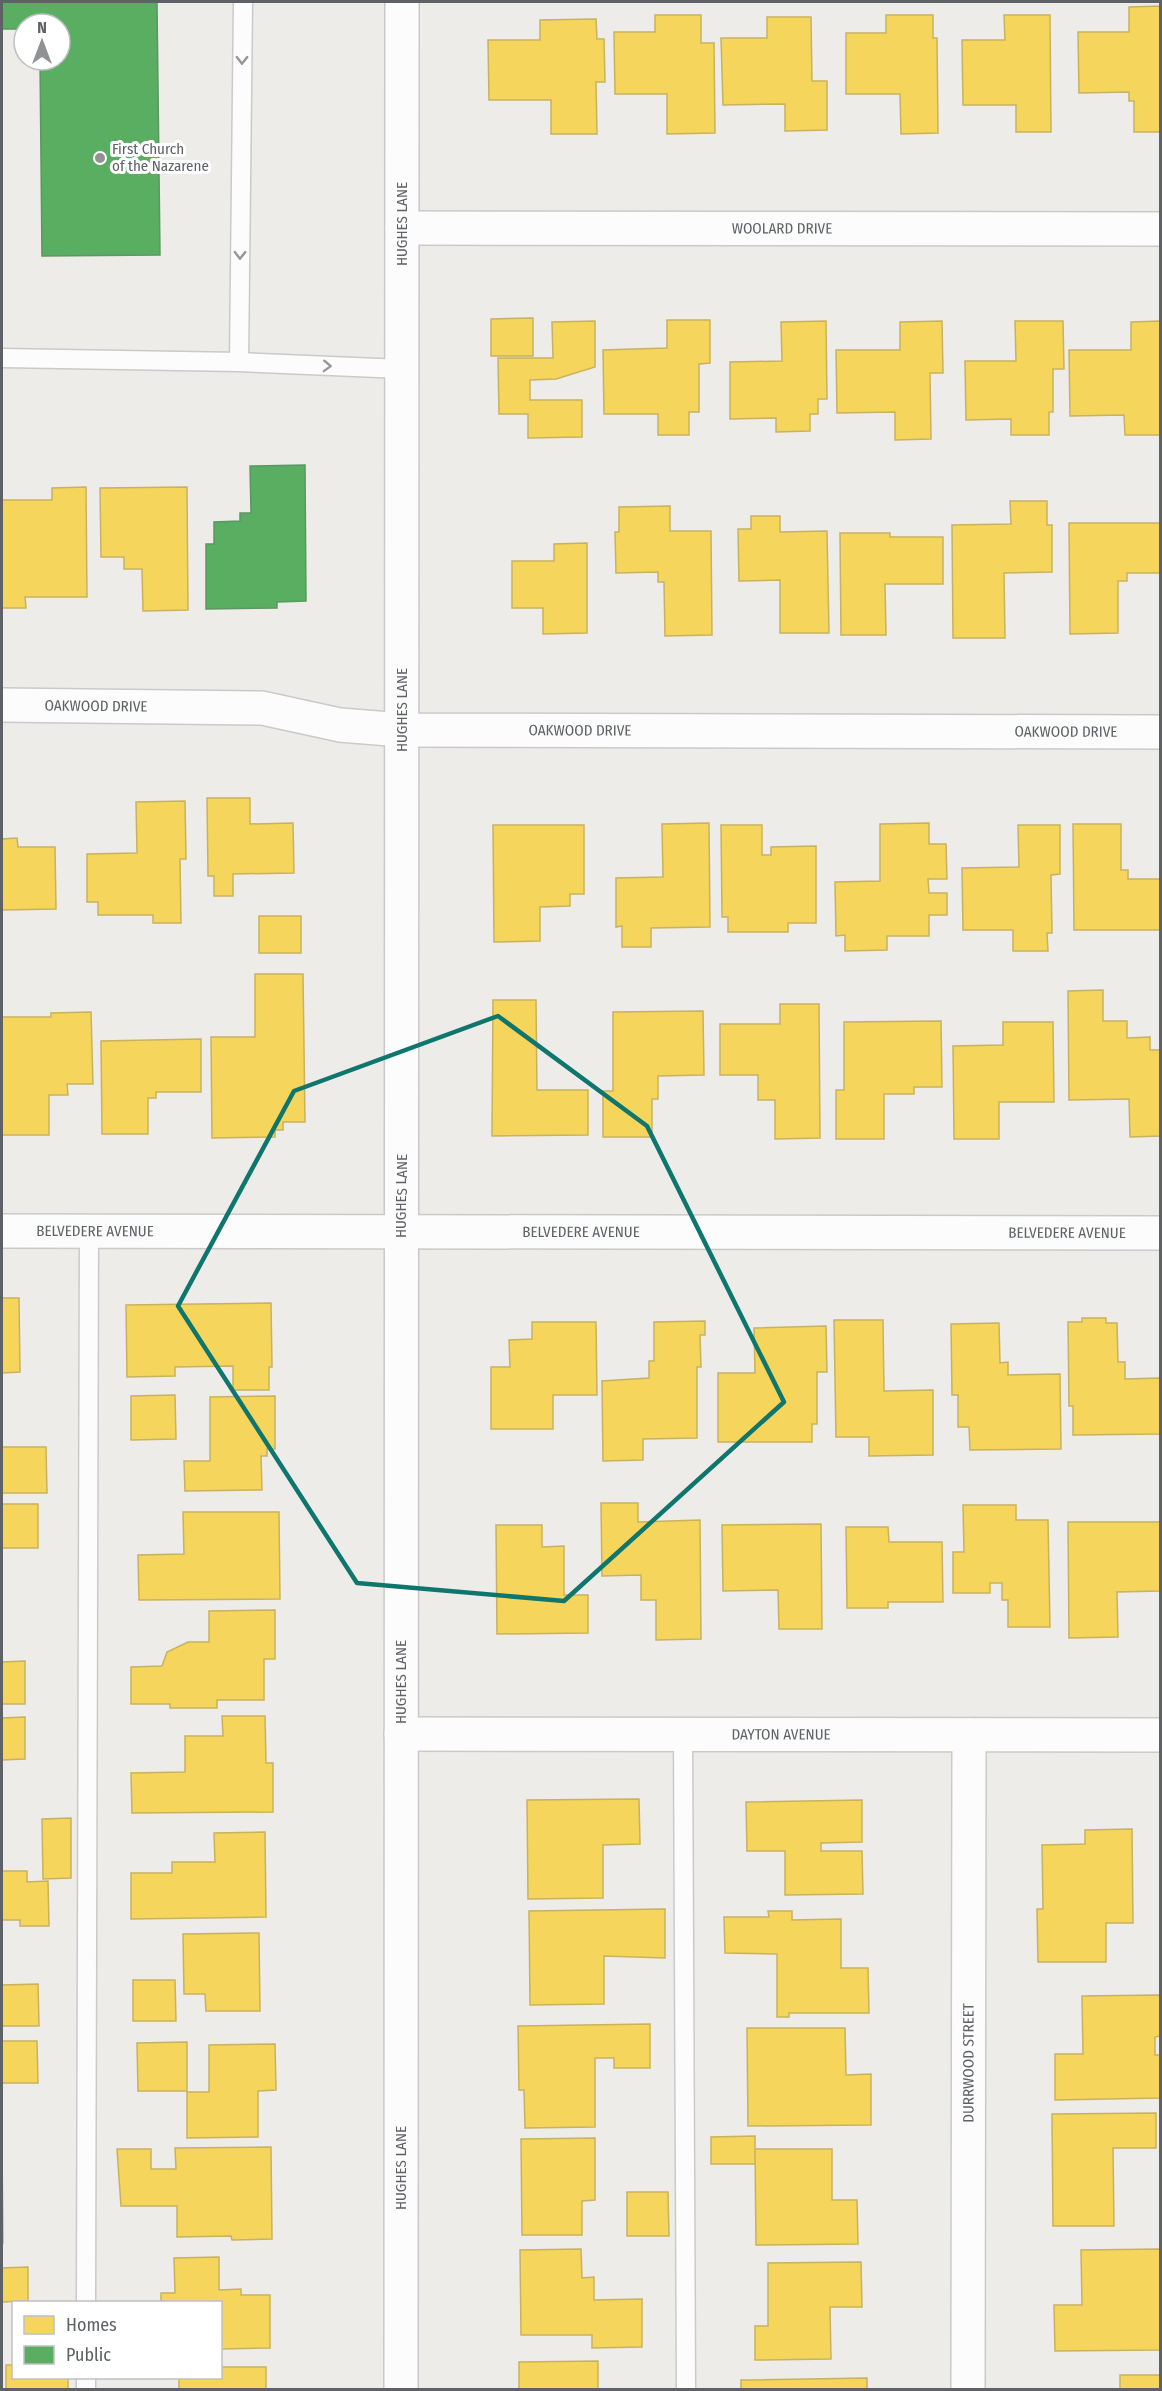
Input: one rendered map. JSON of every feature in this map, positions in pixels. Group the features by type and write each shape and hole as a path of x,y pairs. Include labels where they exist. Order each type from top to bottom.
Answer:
{"street":[{"name":"HUGHES LANE","path":"401,2390 402,2"},
{"name":"WOOLARD DRIVE","path":"402,228 1161,229"},
{"name":"OAKWOOD DRIVE","path":"2,705 262,708 340,725 402,730 1161,732"},
{"name":"BELVEDERE AVENUE","path":"2,1231 1161,1233"},
{"name":"DAYTON AVENUE","path":"401,1734 1161,1736"},
{"name":"DURRWOOD STREET","path":"968,2390 969,1735"}],"lane":[{"path":"239,362 243,2"},
{"path":"2,358 239,362 402,369"},
{"path":"86,2301 89,1231"},
{"path":"683,1734 686,2390"}],"highlighted area":[{"path":"498,1016 647,1126 784,1402 564,1601 357,1583 178,1306 294,1091"}],"building: Homes":[{"path":"1160,6 1160,132 1134,132 1134,101 1129,101 1129,92 1079,93 1078,32 1129,32 1129,7"},
{"path":"655,15 701,15 701,43 714,43 715,133 667,134 667,94 615,94 614,32 655,32"},
{"path":"886,15 933,15 933,38 937,38 938,133 901,134 900,94 846,94 846,33 886,33"},
{"path":"1004,15 1050,15 1051,132 1016,132 1016,105 963,105 962,40 1005,40"},
{"path":"767,17 811,17 812,81 827,81 827,130 785,131 785,104 723,105 721,38 767,38"},
{"path":"596,19 597,39 604,39 605,82 596,82 597,134 551,134 551,100 489,100 488,40 540,40 540,20"},
{"path":"533,318 533,356 491,356 491,319"},
{"path":"667,320 710,320 710,363 699,364 699,412 689,412 689,435 658,435 658,414 604,414 603,350 667,348"},
{"path":"595,321 595,367 556,379 530,380 530,400 582,400 582,437 528,438 528,414 499,414 498,358 553,358 552,322"},
{"path":"826,321 827,399 818,399 818,414 810,414 810,431 776,432 776,418 730,419 730,362 782,361 781,322"},
{"path":"942,321 943,373 930,373 931,439 895,440 895,412 837,413 836,350 900,350 900,322"},
{"path":"1015,321 1063,321 1064,369 1053,369 1053,412 1049,412 1049,435 1011,435 1011,419 966,420 965,361 1016,361"},
{"path":"1160,321 1160,435 1125,435 1124,415 1070,416 1069,350 1131,350 1131,322"},
{"path":"86,487 87,597 25,597 26,608 2,608 2,500 52,500 52,488"},
{"path":"187,487 188,610 143,611 142,569 124,569 124,557 101,557 100,488"},
{"path":"1010,501 1047,501 1047,525 1052,525 1052,572 1004,573 1005,638 953,638 952,525 1011,524"},
{"path":"670,506 670,531 711,531 712,635 665,636 664,582 658,582 658,572 616,573 615,532 619,532 619,507"},
{"path":"751,516 780,516 780,532 827,531 829,633 780,633 780,580 739,581 738,529 751,529"},
{"path":"1069,523 1160,523 1160,573 1127,573 1127,581 1118,581 1118,633 1070,634"},
{"path":"840,533 890,533 890,537 943,537 943,584 885,584 886,635 841,635"},
{"path":"587,543 587,633 543,634 543,608 512,608 512,561 554,561 554,544"},
{"path":"207,798 250,798 250,824 293,823 294,873 233,874 233,896 214,896 214,876 208,876"},
{"path":"185,801 186,859 180,859 181,923 153,923 153,915 98,915 98,902 87,902 87,854 137,853 136,802"},
{"path":"709,823 710,927 651,928 651,947 622,947 622,926 616,927 616,878 663,877 662,824"},
{"path":"929,823 929,844 946,844 947,879 928,879 929,893 947,893 947,915 929,915 929,936 887,936 887,950 845,951 845,935 836,936 835,882 880,881 880,824"},
{"path":"1073,824 1121,824 1121,870 1128,870 1128,879 1160,879 1160,930 1074,930"},
{"path":"493,825 584,825 584,894 570,894 570,906 540,907 540,941 494,942"},
{"path":"721,825 762,825 762,855 771,855 771,847 816,846 816,923 788,923 788,932 728,932 728,917 722,917"},
{"path":"1018,825 1060,825 1060,874 1051,875 1052,933 1047,933 1048,951 1013,951 1013,930 963,930 962,868 1019,867"},
{"path":"17,838 18,847 55,847 56,909 2,910 2,839"},
{"path":"259,916 301,916 301,953 259,953"},
{"path":"255,974 303,974 305,1122 283,1122 283,1130 275,1130 275,1137 212,1138 211,1037 255,1037"},
{"path":"1103,990 1103,1021 1127,1021 1127,1038 1150,1037 1150,1050 1160,1050 1160,1136 1130,1137 1129,1099 1069,1100 1068,991"},
{"path":"493,1000 536,1000 537,1090 588,1090 588,1135 492,1136"},
{"path":"780,1004 819,1004 820,1138 775,1139 775,1100 758,1100 758,1075 720,1075 720,1024 780,1024"},
{"path":"703,1011 704,1075 658,1076 658,1099 652,1099 652,1137 603,1137 603,1091 613,1091 613,1012"},
{"path":"91,1012 93,1084 67,1084 68,1095 49,1095 49,1135 2,1135 2,1017 51,1017 51,1013"},
{"path":"941,1021 942,1087 914,1087 914,1094 884,1094 884,1139 836,1139 836,1090 844,1090 844,1022"},
{"path":"1003,1022 1053,1022 1054,1102 999,1102 999,1139 954,1139 953,1046 1003,1045"},
{"path":"201,1039 201,1092 156,1092 156,1098 148,1098 148,1134 102,1134 101,1041"},
{"path":"2,1298 19,1298 20,1372 2,1373"},
{"path":"271,1303 272,1367 269,1367 269,1390 233,1390 233,1366 175,1367 175,1376 127,1377 126,1305"},
{"path":"1082,1318 1106,1318 1106,1323 1117,1323 1118,1362 1125,1362 1125,1379 1160,1378 1160,1434 1073,1435 1073,1406 1069,1406 1068,1322 1082,1322"},
{"path":"834,1320 883,1320 884,1391 933,1390 933,1455 869,1456 869,1437 836,1437"},
{"path":"705,1321 705,1335 700,1335 701,1367 697,1367 697,1438 643,1439 643,1460 603,1461 602,1381 649,1378 649,1361 654,1361 654,1322"},
{"path":"532,1322 596,1322 597,1395 553,1395 553,1429 491,1429 491,1367 510,1367 509,1340 532,1339"},
{"path":"999,1323 1000,1363 1008,1362 1008,1375 1060,1374 1061,1449 970,1450 969,1427 958,1427 958,1395 952,1395 951,1324"},
{"path":"826,1326 827,1372 817,1372 817,1424 812,1424 812,1442 718,1442 718,1373 755,1373 754,1328"},
{"path":"175,1395 176,1439 131,1440 131,1396"},
{"path":"275,1396 275,1449 267,1449 267,1456 261,1456 262,1490 185,1491 184,1461 210,1461 210,1397"},
{"path":"2,1447 46,1447 47,1493 2,1493"},
{"path":"601,1503 638,1503 638,1522 700,1520 701,1639 656,1640 656,1600 641,1600 641,1575 602,1576"},
{"path":"2,1504 38,1504 38,1548 2,1548"},
{"path":"963,1505 1016,1505 1016,1520 1048,1520 1050,1627 1008,1627 1008,1600 1002,1600 1002,1583 990,1583 990,1593 953,1593 953,1552 964,1552"},
{"path":"183,1512 279,1512 280,1599 139,1600 138,1555 184,1554"},
{"path":"1068,1522 1160,1522 1160,1591 1117,1592 1118,1637 1069,1638"},
{"path":"821,1524 822,1629 779,1629 778,1590 723,1591 722,1525"},
{"path":"496,1525 542,1525 542,1547 564,1546 564,1595 588,1595 588,1633 497,1634"},
{"path":"846,1527 888,1527 889,1542 942,1542 943,1602 888,1602 888,1608 847,1608"},
{"path":"275,1610 275,1659 264,1659 264,1700 217,1700 217,1708 170,1708 170,1704 131,1704 131,1667 162,1666 167,1652 188,1642 209,1642 209,1611"},
{"path":"25,1661 25,1704 2,1704 2,1662"},
{"path":"222,1716 265,1716 266,1763 273,1763 273,1812 132,1813 131,1773 185,1772 185,1736 223,1736"},
{"path":"25,1717 25,1759 2,1760 2,1718"},
{"path":"639,1799 640,1844 603,1845 603,1898 528,1899 527,1800"},
{"path":"862,1800 862,1842 821,1843 821,1851 862,1851 863,1894 785,1895 785,1851 747,1851 746,1802"},
{"path":"71,1818 71,1878 43,1879 42,1819"},
{"path":"1132,1829 1133,1923 1106,1923 1106,1962 1038,1962 1037,1909 1043,1909 1042,1845 1085,1844 1085,1830"},
{"path":"265,1832 266,1917 131,1919 131,1873 172,1873 172,1862 215,1862 214,1833"},
{"path":"2,1871 27,1871 27,1882 48,1881 49,1926 20,1926 20,1920 2,1920"},
{"path":"665,1909 665,1958 604,1956 604,2004 530,2005 529,1911"},
{"path":"768,1911 792,1911 792,1920 841,1919 841,1968 868,1968 869,2013 789,2013 789,2017 777,2017 777,1954 725,1953 724,1917 769,1917"},
{"path":"259,1933 260,2011 206,2011 205,1994 184,1994 183,1934"},
{"path":"133,1980 175,1980 176,2021 133,2021"},
{"path":"38,1984 39,2026 2,2026 2,1985"},
{"path":"1160,1995 1160,2036 1155,2037 1155,2055 1160,2055 1160,2098 1055,2100 1055,2054 1083,2054 1082,1996"},
{"path":"650,2024 650,2068 614,2068 614,2058 595,2058 595,2127 525,2128 524,2090 519,2090 518,2026"},
{"path":"747,2028 845,2028 846,2075 871,2074 871,2125 748,2126"},
{"path":"2,2041 37,2041 38,2083 2,2083"},
{"path":"187,2042 187,2091 138,2091 137,2043"},
{"path":"275,2044 276,2090 258,2091 258,2137 187,2138 187,2092 209,2092 209,2045"},
{"path":"1156,2113 1156,2148 1113,2148 1114,2226 1053,2226 1052,2114"},
{"path":"755,2136 755,2164 711,2164 711,2137"},
{"path":"595,2138 595,2200 582,2201 582,2235 522,2235 521,2139"},
{"path":"2,2147 3,2243 2,2243"},
{"path":"271,2147 272,2239 232,2240 231,2236 177,2237 177,2206 121,2206 117,2149 151,2149 151,2169 176,2169 175,2148"},
{"path":"755,2149 832,2149 832,2200 857,2200 858,2244 756,2245"},
{"path":"627,2192 668,2192 669,2236 627,2236"},
{"path":"581,2249 582,2278 594,2277 594,2300 642,2299 642,2347 592,2348 592,2335 521,2335 520,2250"},
{"path":"1160,2249 1160,2350 1055,2351 1054,2305 1082,2305 1081,2250"},
{"path":"219,2257 219,2290 241,2289 241,2295 270,2295 270,2348 222,2349 222,2301 161,2301 161,2293 175,2293 174,2258"},
{"path":"861,2262 862,2307 830,2307 831,2359 755,2360 755,2326 768,2326 768,2263"},
{"path":"28,2267 28,2301 2,2302 2,2268"},
{"path":"598,2361 598,2390 519,2390 519,2362"},
{"path":"6,2365 12,2365 12,2379 68,2379 68,2390 6,2390"},
{"path":"222,2367 266,2367 266,2390 179,2390 179,2379 222,2379"},
{"path":"1120,2375 1160,2375 1160,2390 1120,2390"},
{"path":"867,2378 867,2390 741,2390 741,2380"}],"building: Public":[{"name":"First Church of the Nazarene","path":"2,2 157,2 160,255 42,256 40,72 72,72 72,12 12,12 12,29 2,29"},
{"path":"305,465 306,601 277,602 277,608 206,609 206,544 214,544 214,522 240,521 240,513 251,513 250,466"}],"place":[{"name":"First Church of the Nazarene","path":"100,158"}]}
